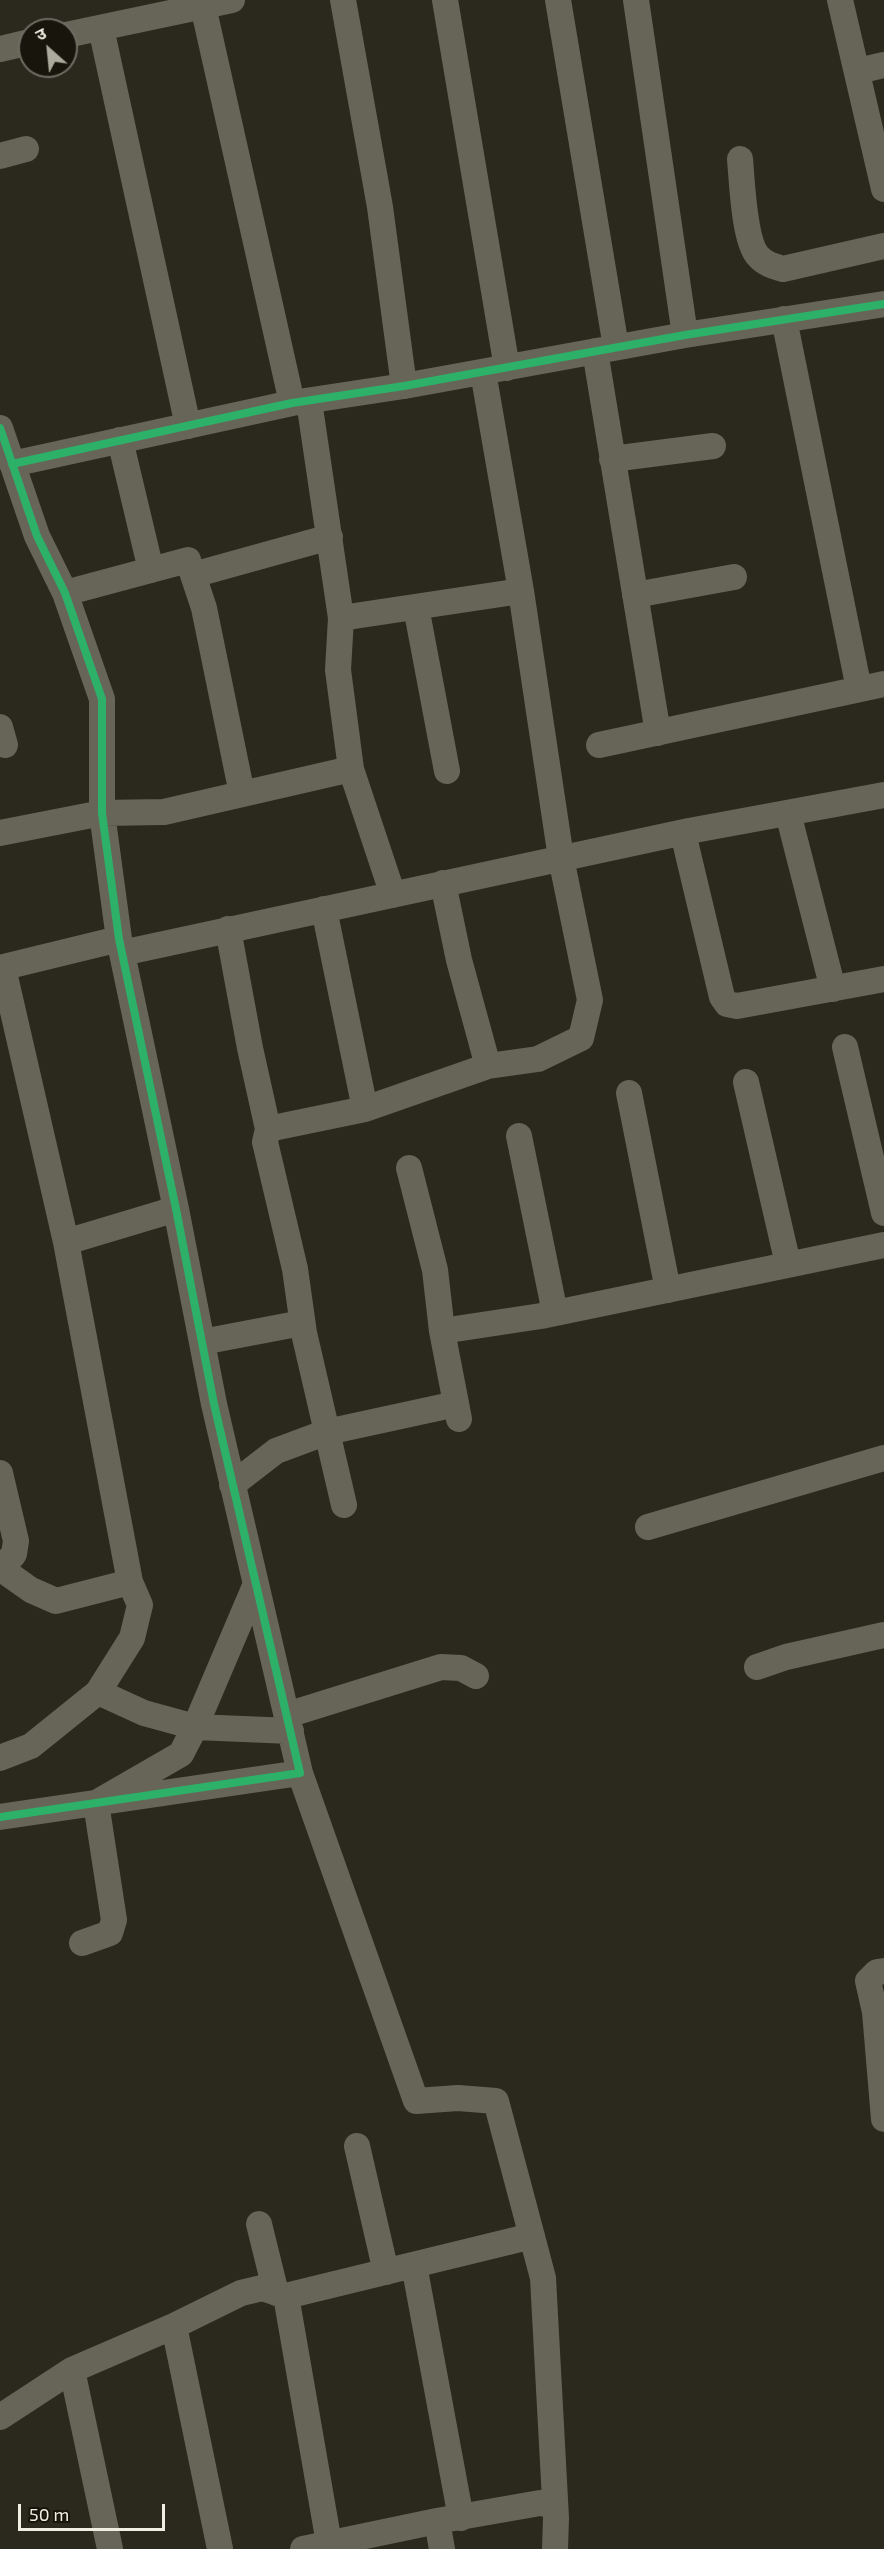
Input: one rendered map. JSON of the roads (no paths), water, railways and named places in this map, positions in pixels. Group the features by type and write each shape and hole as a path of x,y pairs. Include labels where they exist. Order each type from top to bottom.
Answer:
{"street":[{"path":"78,33 101,28 134,10 203,6 232,0"},
{"path":"344,0 380,207 404,386"},
{"path":"268,1129 365,1109 488,1066 538,1059 581,1038 590,1000 561,858 521,591 495,370 445,0"},
{"path":"558,0 606,349 612,459 658,733"},
{"path":"636,0 685,335"},
{"path":"840,0 884,189"},
{"path":"203,6 300,402 330,537 341,618 338,670 351,769 393,894"},
{"path":"101,28 188,426"},
{"path":"0,49 18,45"},
{"path":"858,71 884,65"},
{"path":"0,156 26,149"},
{"path":"740,159 750,241 756,255 767,264 783,268 884,246"},
{"path":"10,474 120,441 300,402 404,386 685,335 884,304"},
{"path":"783,319 859,689"},
{"path":"0,428 10,474 65,593 102,699 102,813 121,946 232,1485 300,1773 417,2101 458,2098 496,2101 543,2278 555,2505 555,2549"},
{"path":"120,441 151,570"},
{"path":"612,459 713,446"},
{"path":"193,575 330,537"},
{"path":"65,593 188,560 204,608 242,794"},
{"path":"634,595 734,577"},
{"path":"341,618 521,591"},
{"path":"416,607 447,771"},
{"path":"598,745 884,684"},
{"path":"0,833 102,813 164,812 351,769"},
{"path":"0,1758 31,1746 98,1692 132,1638 140,1605 130,1582 66,1242 2,968 228,929 683,833 884,795"},
{"path":"788,813 832,989"},
{"path":"683,833 722,997 727,1004 736,1006 884,979"},
{"path":"443,883 459,960 488,1066"},
{"path":"324,909 365,1109"},
{"path":"228,929 268,1129 265,1142 295,1269 303,1323 344,1505"},
{"path":"845,1047 884,1213"},
{"path":"746,1082 788,1264"},
{"path":"629,1093 668,1290"},
{"path":"519,1136 555,1312"},
{"path":"232,1485 276,1451 327,1432 458,1411 442,1331 435,1270 409,1168"},
{"path":"66,1242 176,1209"},
{"path":"442,1331 555,1312 884,1245"},
{"path":"202,1342 303,1323"},
{"path":"648,1527 884,1458"},
{"path":"0,1473 16,1541 14,1554 1,1568 31,1590 56,1601 130,1582"},
{"path":"96,1803 181,1754 195,1727 255,1586"},
{"path":"757,1667 786,1657 884,1635"},
{"path":"98,1692 144,1713 195,1727 289,1723 441,1667 461,1668 476,1676"},
{"path":"0,1817 300,1773"},
{"path":"82,1943 110,1933 114,1920 96,1803"},
{"path":"884,1971 877,1972 868,1981 879,2011 884,2119"},
{"path":"357,2146 386,2272"},
{"path":"259,2224 281,2294 329,2546"},
{"path":"0,2417 72,2370 174,2326 241,2293 262,2288 281,2294 386,2272 532,2236"},
{"path":"414,2265 449,2520 442,2549"},
{"path":"174,2326 220,2549"},
{"path":"72,2370 110,2549"},
{"path":"303,2549 329,2546 540,2503 555,2505"}]}
